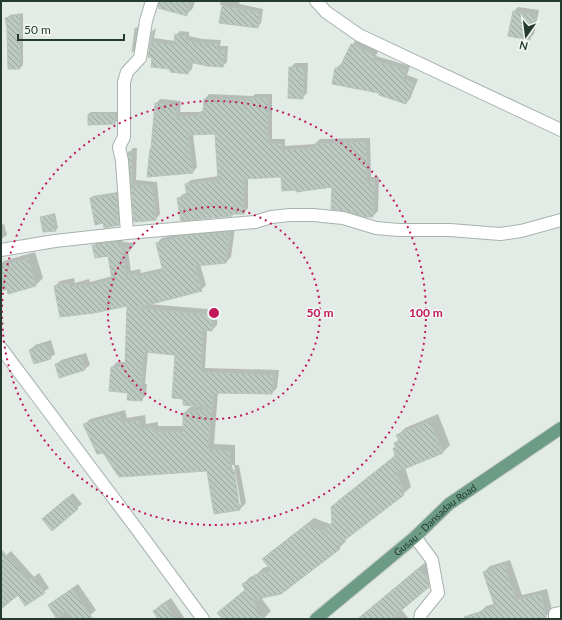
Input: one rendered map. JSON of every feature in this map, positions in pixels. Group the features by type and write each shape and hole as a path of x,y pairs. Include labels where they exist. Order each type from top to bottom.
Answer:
{"main road":[{"name":"Gusau - Dansadau Road","path":"316,619 415,537 449,504 561,428"}],"street":[{"path":"127,233 122,161 119,147 124,137 124,82 127,72 140,58 146,21 152,1"},
{"path":"316,1 326,12 359,35 561,130"},
{"path":"1,250 55,241 127,233 255,222 271,217 290,215 343,218 376,228 399,230 450,230 500,234 521,231 561,220"},
{"path":"1,348 203,619"},
{"path":"415,537 432,560 438,593 421,614 420,619"},
{"path":"555,619 555,614 561,613"}],"building":[{"path":"159,1 190,1 187,16 158,8"},
{"path":"222,6 260,12 258,28 219,23"},
{"path":"513,11 535,15 530,40 508,36"},
{"path":"20,15 20,69 8,69 7,28 5,18"},
{"path":"135,28 137,28 132,52"},
{"path":"152,31 151,42 174,45 175,34 186,36 185,40 198,43 217,43 217,50 225,50 223,67 207,66 190,62 188,74 170,72 170,69 151,67 152,58 148,57"},
{"path":"351,44 375,55 372,60 406,70 403,79 414,83 406,104 379,95 379,93 332,84 335,68 339,69"},
{"path":"289,67 304,68 303,99 288,98"},
{"path":"249,98 268,98 268,144 281,143 281,150 314,148 314,144 366,142 367,181 375,182 373,217 365,217 345,211 331,209 332,187 296,192 296,190 282,191 281,177 244,179 244,214 233,214 232,216 181,221 177,198 187,197 185,184 218,180 215,134 188,135 193,173 147,177 155,103 177,105 176,116 200,116 200,112 203,112 204,99 249,100"},
{"path":"115,113 115,124 88,125 88,114"},
{"path":"128,152 132,152 132,185 153,186 156,220 134,222"},
{"path":"117,194 119,225 104,228 103,223 95,225 90,198"},
{"path":"53,215 56,231 43,232 40,217"},
{"path":"230,232 226,263 195,266 202,291 136,308 214,315 212,331 203,330 201,372 274,375 272,394 214,393 212,408 183,405 183,399 172,398 175,355 144,352 141,389 143,389 142,401 127,400 128,393 109,391 111,367 125,366 127,306 94,313 60,317 54,286 69,283 70,287 85,284 85,287 112,279 108,256 95,258 92,245 98,246 98,244 117,242 118,247 130,248 130,251 123,253 126,275 136,274 136,277 163,271 156,243 179,237 178,236"},
{"path":"28,258 36,286 8,294 7,289 1,291 1,266"},
{"path":"46,344 51,359 34,364 29,350"},
{"path":"82,357 85,370 59,378 55,364"},
{"path":"212,408 208,449 230,451 230,471 234,470 240,510 214,514 207,471 119,477 103,453 97,454 83,424 120,415 121,423 139,420 141,429 152,427 153,432 183,432 183,413"},
{"path":"430,421 443,453 397,472 404,495 337,546 340,549 281,594 252,600 257,606 255,607 265,619 223,619 217,613 245,590 242,584 255,578 254,575 272,571 262,559 306,525 322,531 332,523 331,507 395,456 393,448 396,448 394,443 399,441 396,435"},
{"path":"68,497 78,509 52,531 42,519"},
{"path":"1,549 28,581 34,577 45,593 25,606 18,595 1,609"},
{"path":"504,565 516,600 541,594 546,617 537,619 465,619 464,617 495,607 483,572"},
{"path":"419,568 428,578 429,587 391,619 358,619"},
{"path":"72,589 93,619 71,619 66,611 56,618 48,605"},
{"path":"165,603 175,619 158,619 153,611"}]}
